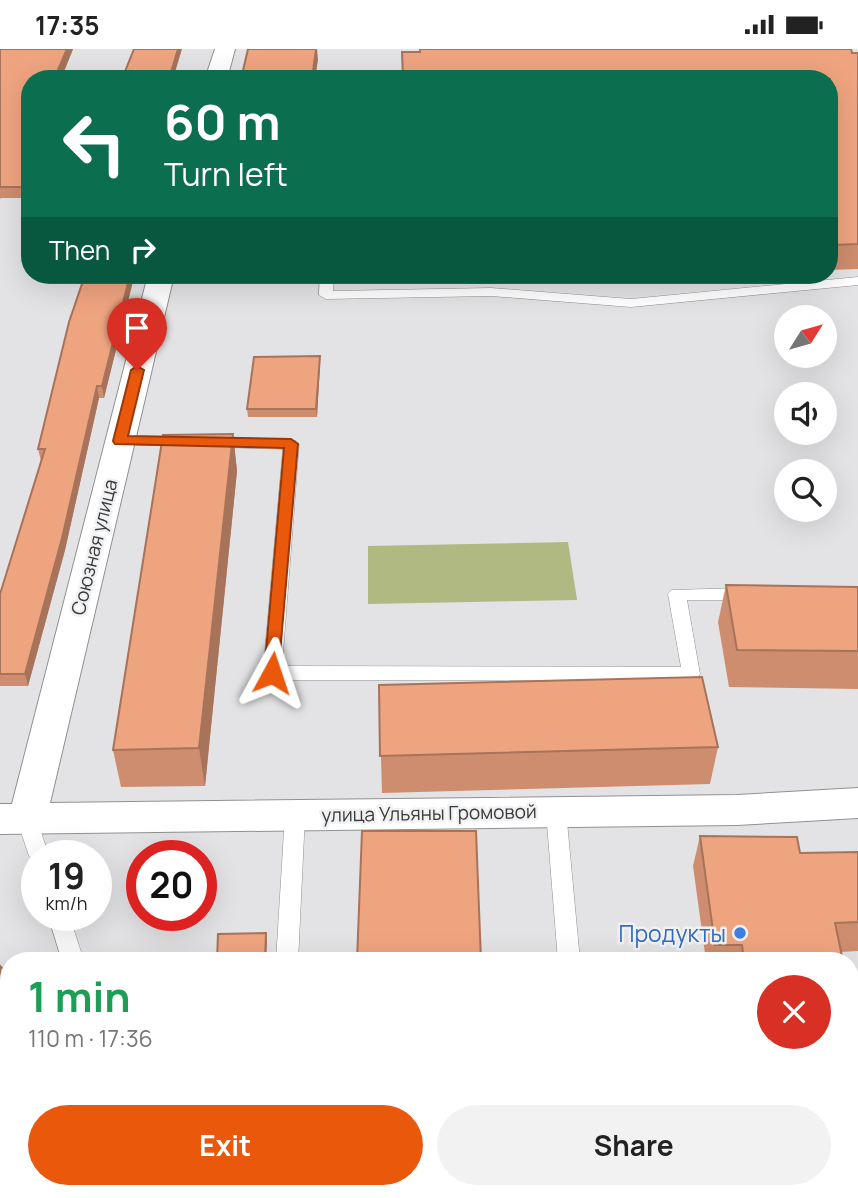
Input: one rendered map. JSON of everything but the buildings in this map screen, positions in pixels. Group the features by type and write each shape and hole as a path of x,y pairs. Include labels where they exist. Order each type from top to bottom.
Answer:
{"street":[{"path":"219,70 225,49"},
{"name":"Союзная улица","path":"13,820 120,441 158,284"},
{"name":"улица Ульяны Громовой","path":"13,820 737,810 858,803"}],"lane":[{"path":"838,283 858,281"},
{"path":"327,284 326,295 491,292 631,303 827,284"},
{"path":"120,441 291,444 272,673 691,674 677,594 761,594"},
{"path":"556,811 568,952"},
{"path":"287,952 295,815"},
{"path":"13,820 27,840"},
{"path":"63,931 70,952"}],"green space":[{"path":"568,542 577,600 368,604 368,546"}],"place":[{"name":"Продукты","path":"740,933"}],"route":[{"path":"137,370 120,441 291,444 272,673"}]}
